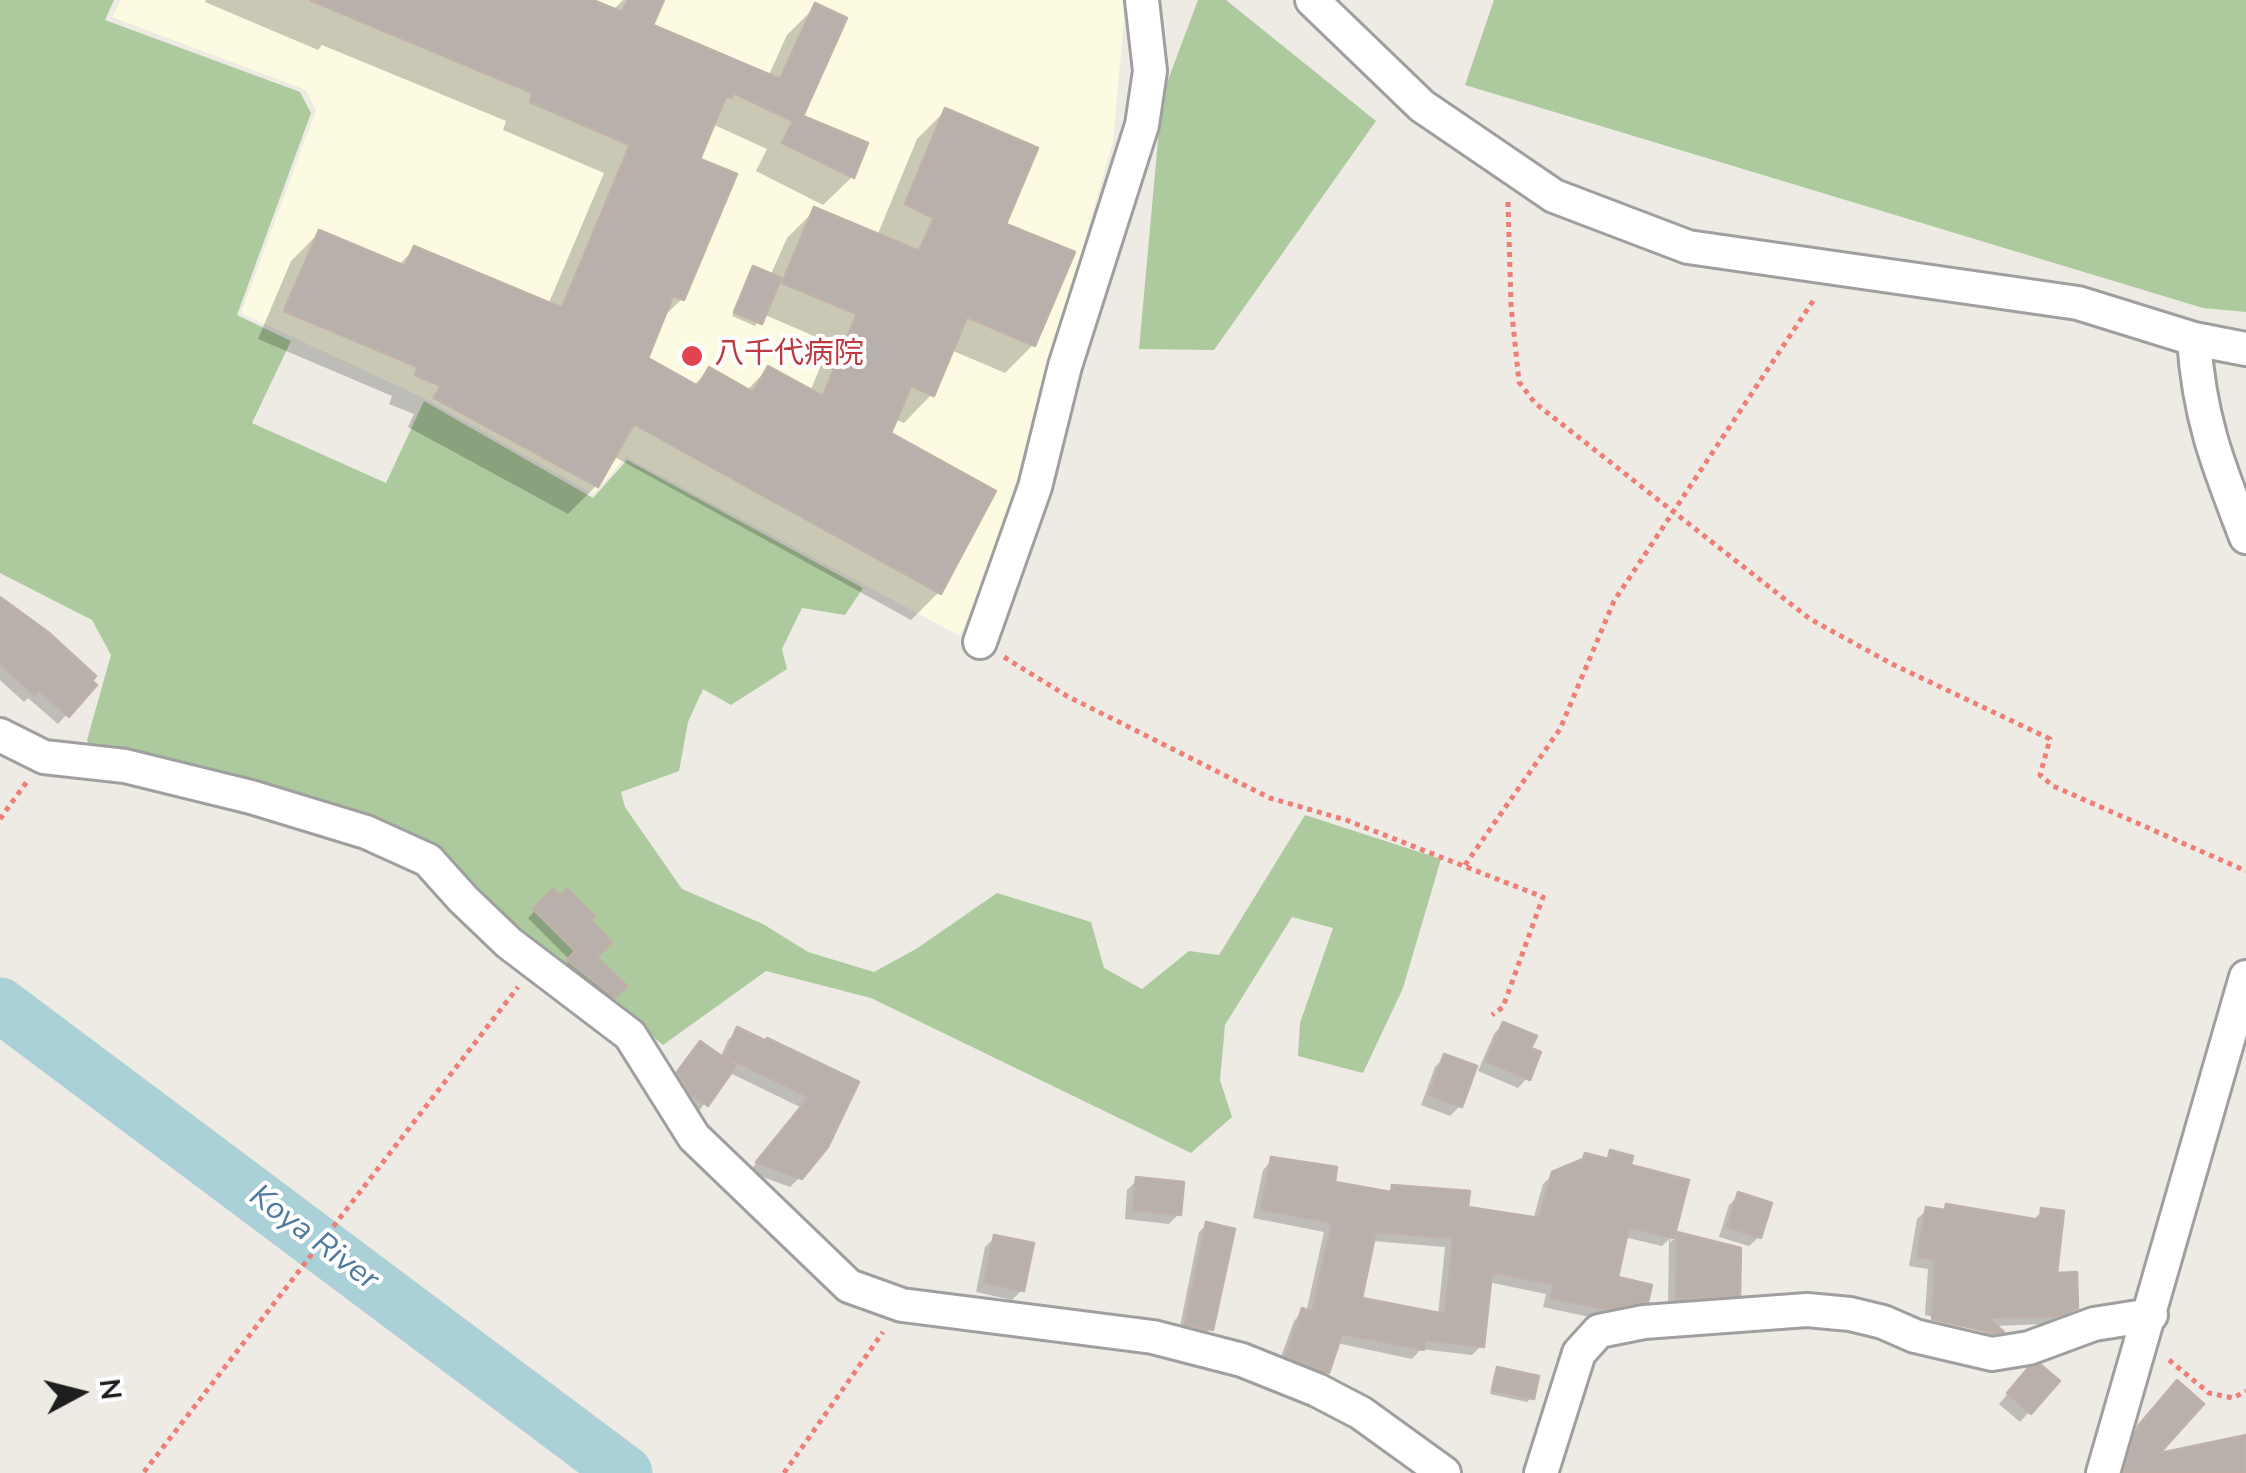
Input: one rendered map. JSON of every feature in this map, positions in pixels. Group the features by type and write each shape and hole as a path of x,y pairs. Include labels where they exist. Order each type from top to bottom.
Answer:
{"street":[{"path":"980,642 1035,487 1064,366 1142,125 1150,71 1142,0"},
{"path":"1312,0 1422,106 1554,196 1688,247 2078,303 2194,339 2246,349"},
{"path":"2194,339 2197,387 2208,436 2246,537"},
{"path":"0,735 44,758 124,766 251,796 366,832 428,860 463,900 536,964 630,1035 694,1137 849,1286 902,1305 1154,1337 1242,1360 1361,1412 1444,1473"},
{"path":"2103,1473 2246,977"},
{"path":"1541,1473 1578,1353 1598,1331 1644,1322 1806,1310 1850,1314 1883,1322 1915,1336 1992,1354 2030,1348 2094,1324 2147,1327"}],"path":[{"path":"1507,164 1511,305 1519,382 1535,403 1810,619 1892,664 2050,738 2040,774 2053,786 2246,871"},
{"path":"1465,866 1560,729 1614,601 1833,270"},
{"path":"980,642 1068,696 1270,798 1346,820 1543,896 1503,1007 1492,1015"},
{"path":"0,819 44,758"},
{"path":"144,1472 536,964"},
{"path":"784,1473 902,1305"},
{"path":"2147,1327 2209,1393 2233,1398 2246,1392"}],"shaded area":[{"name":"八千代病院","path":"121,0 1122,0 1124,20 1113,141 999,542 960,636 626,457 593,494 424,398 241,313 316,110 306,90 112,17"}],"green space":[{"path":"0,0 114,0 105,20 300,92 311,113 237,315 291,341 252,423 386,483 424,401 593,498 627,460 863,588 845,615 802,608 782,649 787,669 731,705 703,689 688,722 679,771 621,792 625,807 682,889 763,924 808,952 874,972 916,949 997,893 1091,922 1104,968 1142,989 1189,951 1219,955 1305,815 1441,859 1403,988 1363,1073 1298,1056 1300,1023 1333,928 1292,917 1225,1025 1220,1080 1232,1117 1191,1153 871,998 766,971 663,1045 491,908 433,851 94,754 87,740 111,655 92,620 0,573"},
{"path":"1198,0 1226,0 1376,121 1214,350 1139,349 1162,96"},
{"path":"1494,0 2246,0 2246,312 2203,308 1465,85"}],"building":[{"path":"310,0 593,0 622,12 628,0 664,0 653,25 780,79 815,3 847,18 803,116 868,143 854,178 782,143 793,121 734,93 732,98 726,96 700,159 737,174 684,300 673,296 648,358 698,386 709,367 753,392 768,366 823,396 857,314 782,283 814,207 919,251 934,218 905,204 945,108 1038,148 1006,224 1075,252 1035,346 967,317 934,396 911,386 891,433 996,491 941,594 634,424 598,487 434,398 441,386 415,375 418,367 284,311 319,230 405,266 414,246 562,308 630,145 530,102 533,93"},
{"path":"753,266 781,278 762,324 734,312"},
{"path":"0,597 48,632 96,676 92,681 97,685 69,717 39,690 35,695 0,664"},
{"path":"553,889 560,896 567,889 595,917 591,920 612,942 597,957 627,986 615,998 567,960 575,951 533,909"},
{"path":"1503,1022 1537,1036 1531,1048 1541,1052 1530,1080 1486,1061"},
{"path":"737,1027 859,1082 828,1147 802,1179 756,1162 809,1097 724,1056"},
{"path":"700,1041 736,1066 708,1106 690,1093 677,1072"},
{"path":"1444,1054 1477,1066 1462,1107 1429,1095"},
{"path":"1610,1150 1633,1156 1631,1165 1689,1180 1674,1238 1629,1227 1618,1277 1652,1285 1648,1302 1605,1309 1551,1298 1554,1285 1492,1272 1484,1347 1425,1340 1424,1350 1342,1334 1329,1373 1286,1356 1302,1308 1312,1312 1332,1223 1261,1209 1271,1157 1337,1167 1335,1182 1391,1192 1392,1185 1470,1191 1468,1207 1539,1218 1552,1172 1583,1159 1585,1153 1608,1159","holes":["1376,1232 1453,1238 1445,1314 1362,1298"]},
{"path":"1136,1177 1184,1182 1181,1215 1133,1210"},
{"path":"1738,1192 1772,1203 1761,1238 1727,1227"},
{"path":"1946,1204 2040,1220 2041,1208 2064,1211 2057,1273 2077,1272 2078,1308 2058,1316 1988,1318 2004,1332 1994,1333 1932,1319 1936,1260 1917,1257 1926,1207 1945,1210"},
{"path":"1206,1222 1235,1229 1213,1330 1185,1324"},
{"path":"1677,1232 1741,1248 1740,1295 1676,1299"},
{"path":"994,1235 1034,1243 1024,1291 984,1283"},
{"path":"2041,1365 2060,1381 2031,1414 2007,1393 2028,1368"},
{"path":"1497,1367 1539,1376 1534,1399 1492,1390"},
{"path":"2177,1380 2204,1404 2160,1453 2246,1435 2246,1473 2124,1473 2138,1426"}],"waterway":[{"name":"Koya River","path":"0,1005 625,1473"}],"place":[{"name":"八千代病院","path":"692,356"}]}
